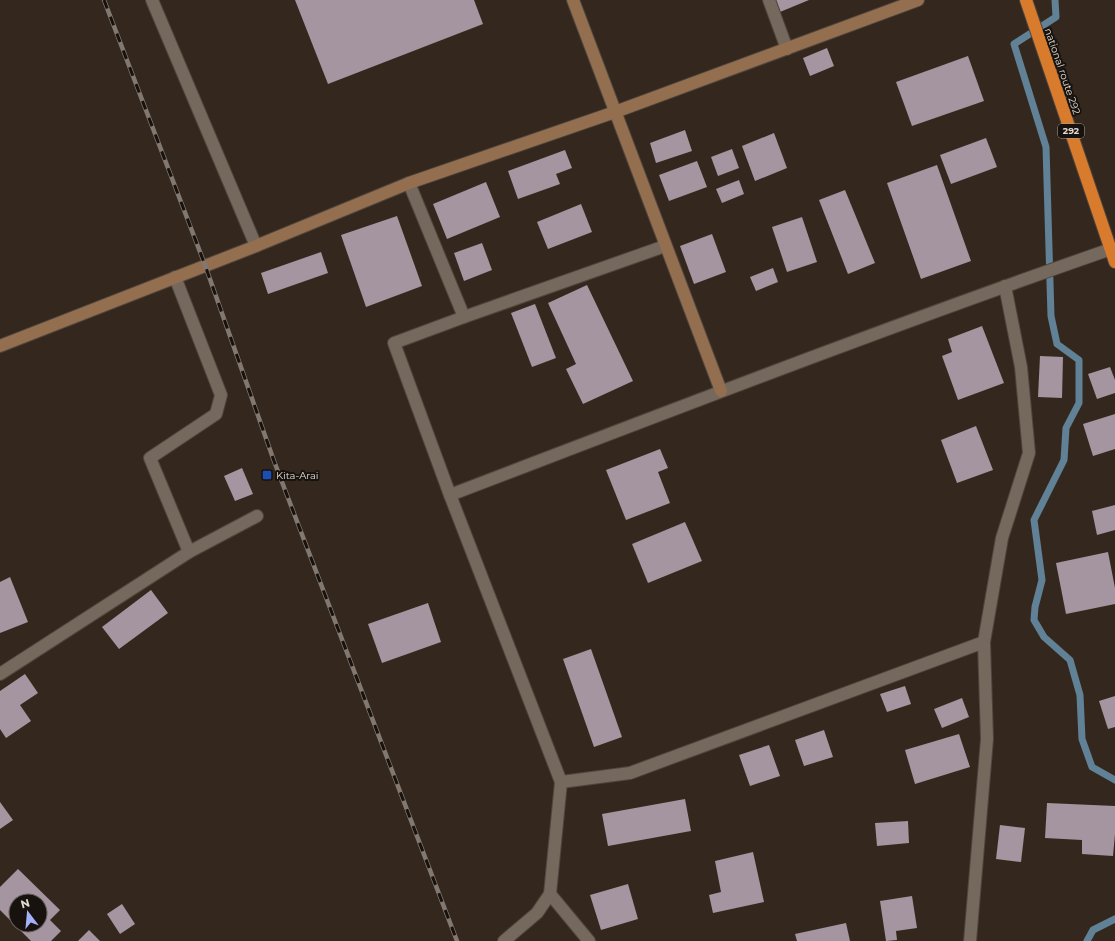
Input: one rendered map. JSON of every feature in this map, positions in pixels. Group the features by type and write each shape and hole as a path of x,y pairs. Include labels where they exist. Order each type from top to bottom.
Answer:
{"highway":[{"name":"national route 292","path":"1026,0 1113,248 1115,262"}],"street":[{"path":"152,0 256,246"},
{"path":"573,0 721,391"},
{"path":"769,0 787,49"},
{"path":"0,346 256,246 409,183 616,112 918,0"},
{"path":"409,183 464,317"},
{"path":"504,941 537,913 550,894 560,782 450,495 394,343 665,246"},
{"path":"450,495 721,391 1005,286 1113,248"},
{"path":"175,277 221,395 216,414 150,458 189,552"},
{"path":"970,941 987,739 984,642 1002,538 1029,453 1022,367 1005,286"},
{"path":"0,674 189,552 257,516"},
{"path":"560,782 630,774 984,642"},
{"path":"550,894 589,941"}],"building":[{"path":"295,0 474,0 483,24 328,84"},
{"path":"775,0 809,0 780,12"},
{"path":"827,48 834,66 810,76 803,58"},
{"path":"968,56 984,101 912,126 896,82"},
{"path":"685,130 692,151 656,163 650,143"},
{"path":"774,133 787,168 755,181 742,146"},
{"path":"986,138 997,167 951,184 940,155"},
{"path":"732,149 739,168 718,176 711,157"},
{"path":"565,150 572,168 556,174 560,184 518,199 508,171"},
{"path":"697,161 707,187 669,201 659,175"},
{"path":"937,165 971,261 921,279 887,183"},
{"path":"739,180 744,194 722,203 716,189"},
{"path":"486,182 500,217 447,239 433,204"},
{"path":"845,190 875,263 848,274 819,200"},
{"path":"581,204 592,232 548,249 537,222"},
{"path":"397,216 422,286 366,307 341,235"},
{"path":"802,217 817,262 787,272 772,227"},
{"path":"712,234 726,272 694,284 680,246"},
{"path":"482,243 492,270 464,281 454,253"},
{"path":"321,252 328,273 268,294 261,273"},
{"path":"773,268 778,282 756,291 750,277"},
{"path":"587,285 633,381 583,404 566,369 576,364 548,303"},
{"path":"535,304 556,358 532,367 511,313"},
{"path":"982,326 1004,383 958,400 942,356 952,352 948,339"},
{"path":"1040,356 1063,357 1062,398 1038,397"},
{"path":"1110,367 1115,380 1115,393 1097,399 1088,374"},
{"path":"1115,414 1115,449 1093,456 1083,424"},
{"path":"976,426 993,470 957,483 941,440"},
{"path":"660,449 668,468 658,472 670,503 626,520 606,470"},
{"path":"242,468 253,494 235,501 224,476"},
{"path":"1115,505 1115,530 1097,535 1092,511"},
{"path":"685,522 702,561 648,583 632,544"},
{"path":"1108,552 1115,588 1115,604 1066,614 1056,563"},
{"path":"10,577 28,622 0,633 0,582"},
{"path":"151,590 168,613 119,649 102,627"},
{"path":"428,603 441,642 382,663 368,624"},
{"path":"591,649 622,737 594,747 563,659"},
{"path":"25,674 38,693 20,705 31,721 6,738 0,729 0,691"},
{"path":"905,686 911,704 887,712 880,694"},
{"path":"1115,696 1115,727 1108,729 1099,701"},
{"path":"962,698 969,717 942,728 934,709"},
{"path":"824,730 833,757 804,766 795,740"},
{"path":"959,734 970,767 915,784 905,750"},
{"path":"769,745 780,776 750,786 739,755"},
{"path":"685,799 691,831 608,846 602,814"},
{"path":"0,802 13,820 0,829"},
{"path":"1047,803 1115,806 1113,856 1082,854 1082,840 1045,838"},
{"path":"908,821 909,843 877,846 875,823"},
{"path":"1000,825 1025,828 1021,862 996,859"},
{"path":"753,852 764,902 713,913 709,895 721,892 715,861"},
{"path":"18,869 43,893 8,893 8,918 0,910 0,887"},
{"path":"628,884 638,919 601,930 590,895"},
{"path":"912,896 917,928 896,931 897,940 886,941 880,901"},
{"path":"48,898 60,910 50,920 61,931 51,941 31,941 23,933 48,933"},
{"path":"122,904 135,924 120,934 107,914"},
{"path":"846,923 850,941 797,941 795,934"},
{"path":"89,930 100,941 78,941"}],"waterway":[{"path":"1055,0 1056,17 1014,44 1046,147 1051,316 1057,344 1079,360 1079,403 1066,428 1064,460 1034,520 1042,580 1035,607 1034,620 1044,637 1070,660 1080,695 1082,739 1092,767 1115,780"},
{"path":"1087,941 1093,930 1115,919"}],"railway":[{"path":"104,0 205,265 274,461 457,941"}],"place":[{"name":"Kita-Arai","path":"267,475"}]}
